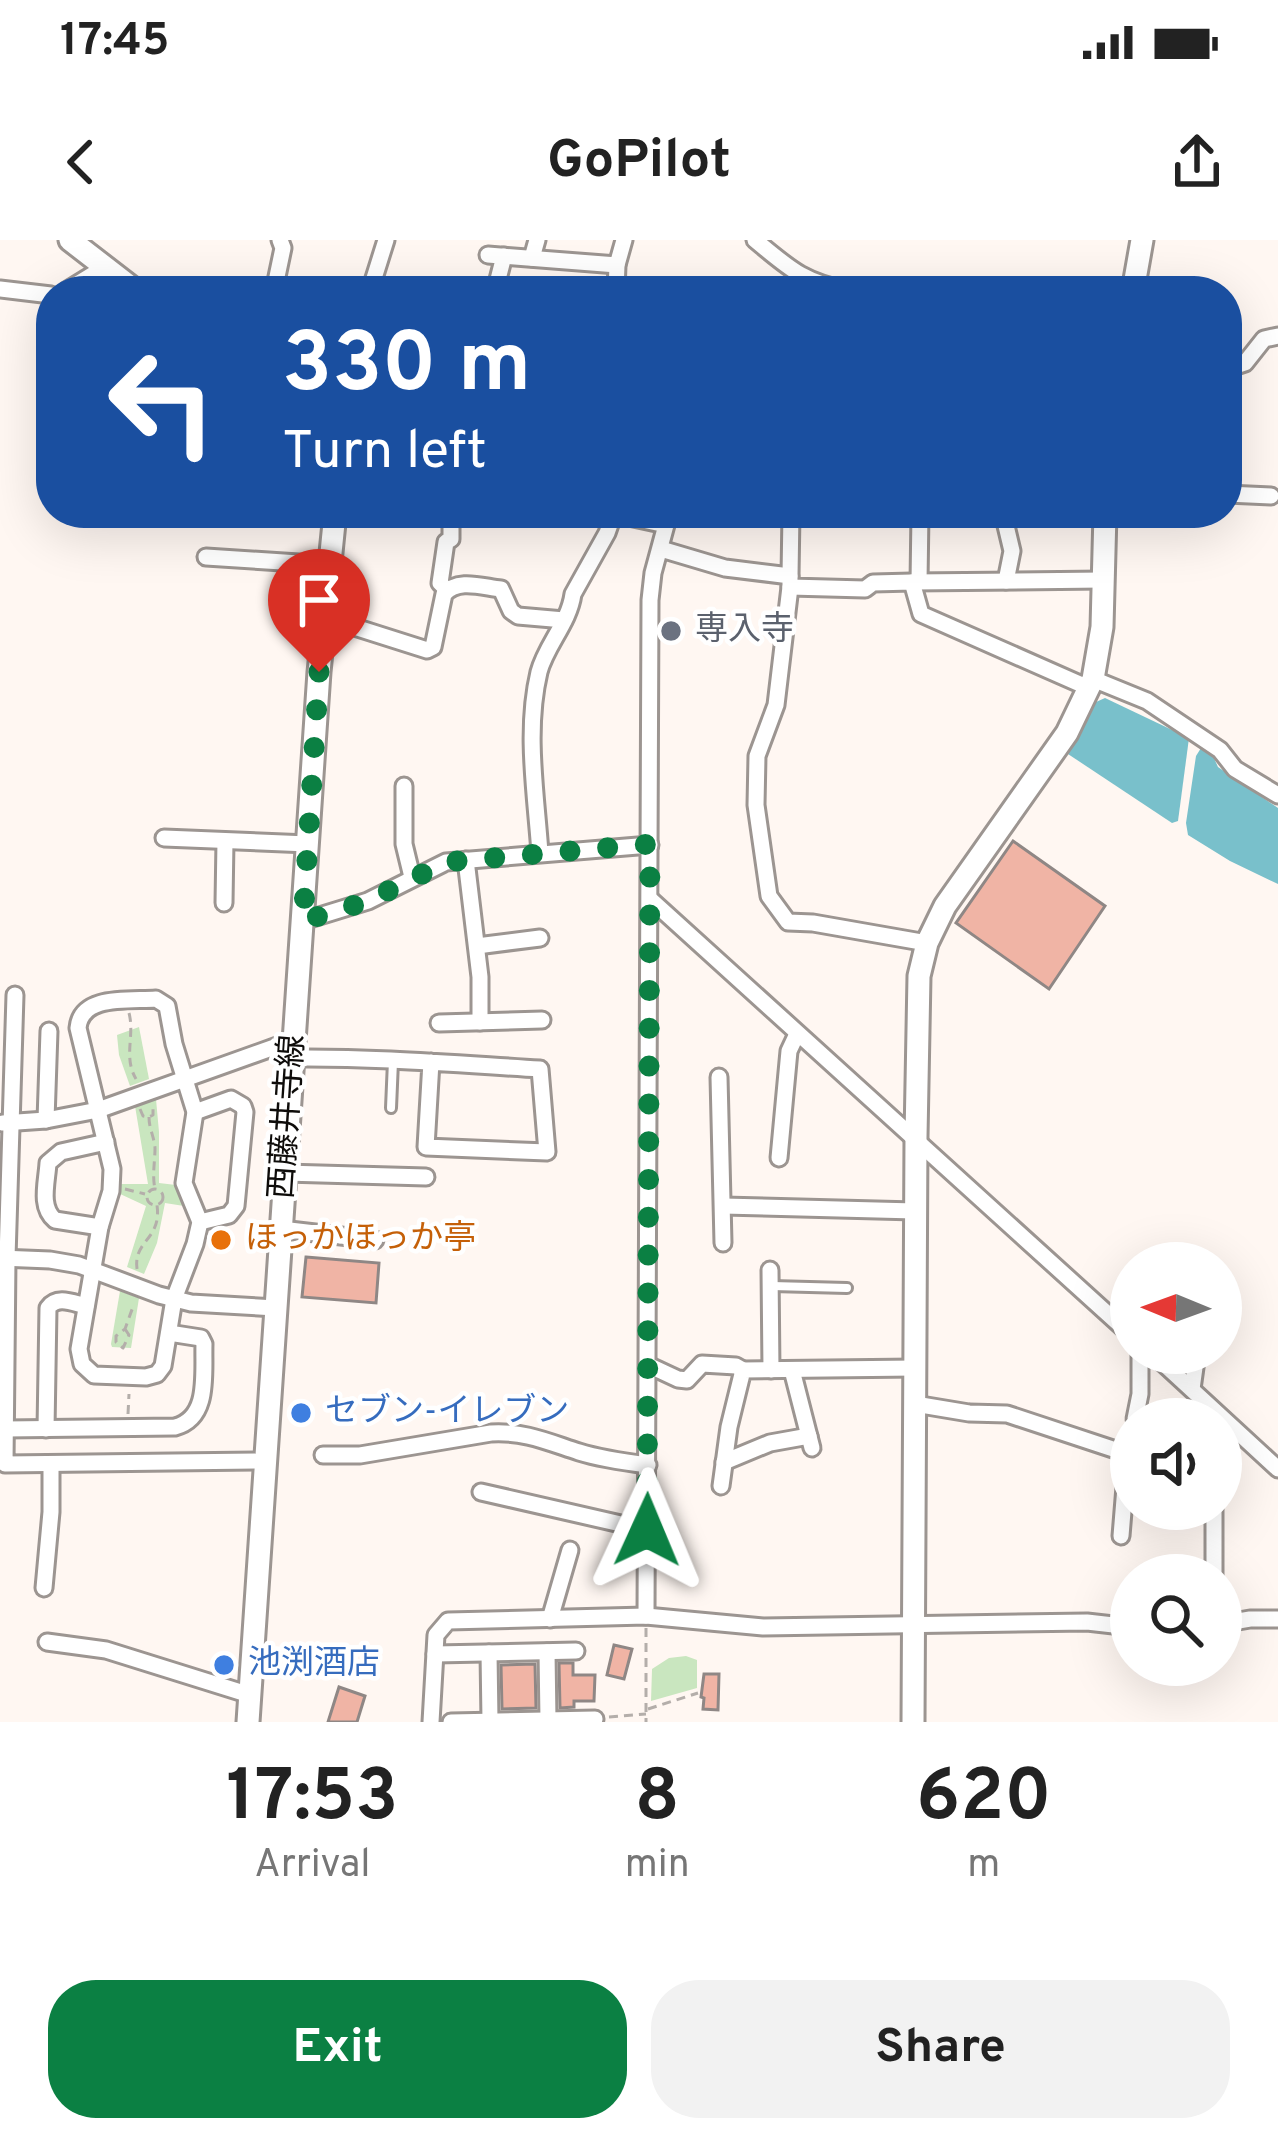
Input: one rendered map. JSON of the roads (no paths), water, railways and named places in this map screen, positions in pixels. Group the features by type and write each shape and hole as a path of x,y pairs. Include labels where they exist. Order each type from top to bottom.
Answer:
{"street":[{"path":"70,240 116,276"},
{"path":"277,276 283,248 280,240"},
{"path":"375,276 386,240"},
{"path":"532,258 537,240"},
{"path":"617,276 624,240"},
{"path":"755,240 798,276"},
{"path":"1136,276 1142,240"},
{"path":"495,276 496,255 617,265"},
{"path":"91,276 105,268"},
{"path":"0,289 36,293"},
{"path":"1242,364 1264,339 1278,336"},
{"path":"1242,495 1271,496"},
{"name":"西藤井寺線","path":"248,1722 332,528"},
{"path":"447,590 440,583 451,528"},
{"path":"540,853 532,739 535,693 541,664 606,528"},
{"path":"646,1616 650,600 653,573 668,528"},
{"path":"791,528 790,582 776,705 757,756 756,805 770,896 788,922 927,944"},
{"path":"919,528 915,582 921,614 1091,684 1147,700 1220,750 1234,769 1278,795"},
{"path":"1006,581 1012,551 1007,528"},
{"path":"913,1722 919,976 927,944 945,906 1067,733 1091,684 1102,627 1105,528"},
{"path":"661,549 790,582 865,589 873,583 1103,580"},
{"path":"206,557 328,565"},
{"path":"323,617 427,650 433,647 444,594 460,584 501,589 518,616 564,620"},
{"path":"404,786 404,844 412,877"},
{"path":"164,838 308,844"},
{"path":"224,903 225,841"},
{"path":"303,921 368,901 446,862 650,844"},
{"path":"466,860 481,977 480,1022"},
{"path":"650,899 1110,1316"},
{"path":"477,946 540,938"},
{"path":"15,995 5,1123 2,1468 266,1461"},
{"path":"156,999 167,1006 184,1078 195,1112 184,1184 200,1222 174,1299 163,1366 146,1377 94,1375 82,1364 79,1349 112,1169 78,1028 82,1011 96,1004 156,999"},
{"path":"440,1023 542,1020"},
{"path":"46,1120 49,1031"},
{"path":"779,1158 789,1051 796,1034"},
{"path":"5,1123 98,1110 184,1078 293,1049 540,1069 547,1152 426,1148 431,1062"},
{"path":"719,1077 723,1243"},
{"path":"195,1112 231,1099 245,1112 236,1206 229,1215 200,1222"},
{"path":"100,1227 49,1216 48,1163 61,1152 106,1142"},
{"path":"285,1173 426,1177"},
{"path":"723,1207 916,1210"},
{"path":"281,1229 375,1240"},
{"path":"3,1258 50,1260 92,1270 191,1303 276,1308"},
{"path":"767,1286 770,1370"},
{"path":"46,1429 48,1308 59,1300 86,1306"},
{"path":"5,1430 189,1423 201,1402 204,1344 196,1336 170,1333"},
{"path":"648,1365 687,1380 702,1364 742,1370 915,1367"},
{"path":"721,1486 742,1370"},
{"path":"724,1462 770,1443 810,1442 792,1370"},
{"path":"1176,1374 1278,1469"},
{"path":"1192,1388 1194,1374"},
{"path":"915,1404 1007,1414 1110,1444"},
{"path":"323,1455 360,1455 513,1432 611,1460 648,1465"},
{"path":"44,1588 51,1465"},
{"path":"482,1492 647,1530"},
{"path":"1121,1536 1122,1530"},
{"path":"550,1619 570,1550"},
{"path":"431,1722 436,1635 448,1621 646,1616 708,1629 1110,1625"},
{"path":"1242,1620 1278,1619"},
{"path":"46,1642 106,1650 250,1695"},
{"path":"435,1654 576,1651"},
{"path":"547,1652 552,1720"},
{"path":"489,1653 490,1721"},
{"path":"451,1722 595,1718"}],"lane":[{"path":"391,1108 393,1060"},
{"path":"767,1286 847,1288"}],"water":[{"path":"1105,698 1189,738 1178,821 1172,823 1068,754 1096,702"},
{"path":"1201,748 1213,756 1218,767 1278,808 1278,884 1188,835 1196,756"}],"place":[{"name":"専入寺","path":"671,631"},
{"name":"ほっかほっか亭","path":"221,1240"},
{"name":"セブン-イレブン","path":"301,1413"},
{"name":"池渕酒店","path":"224,1665"}]}
